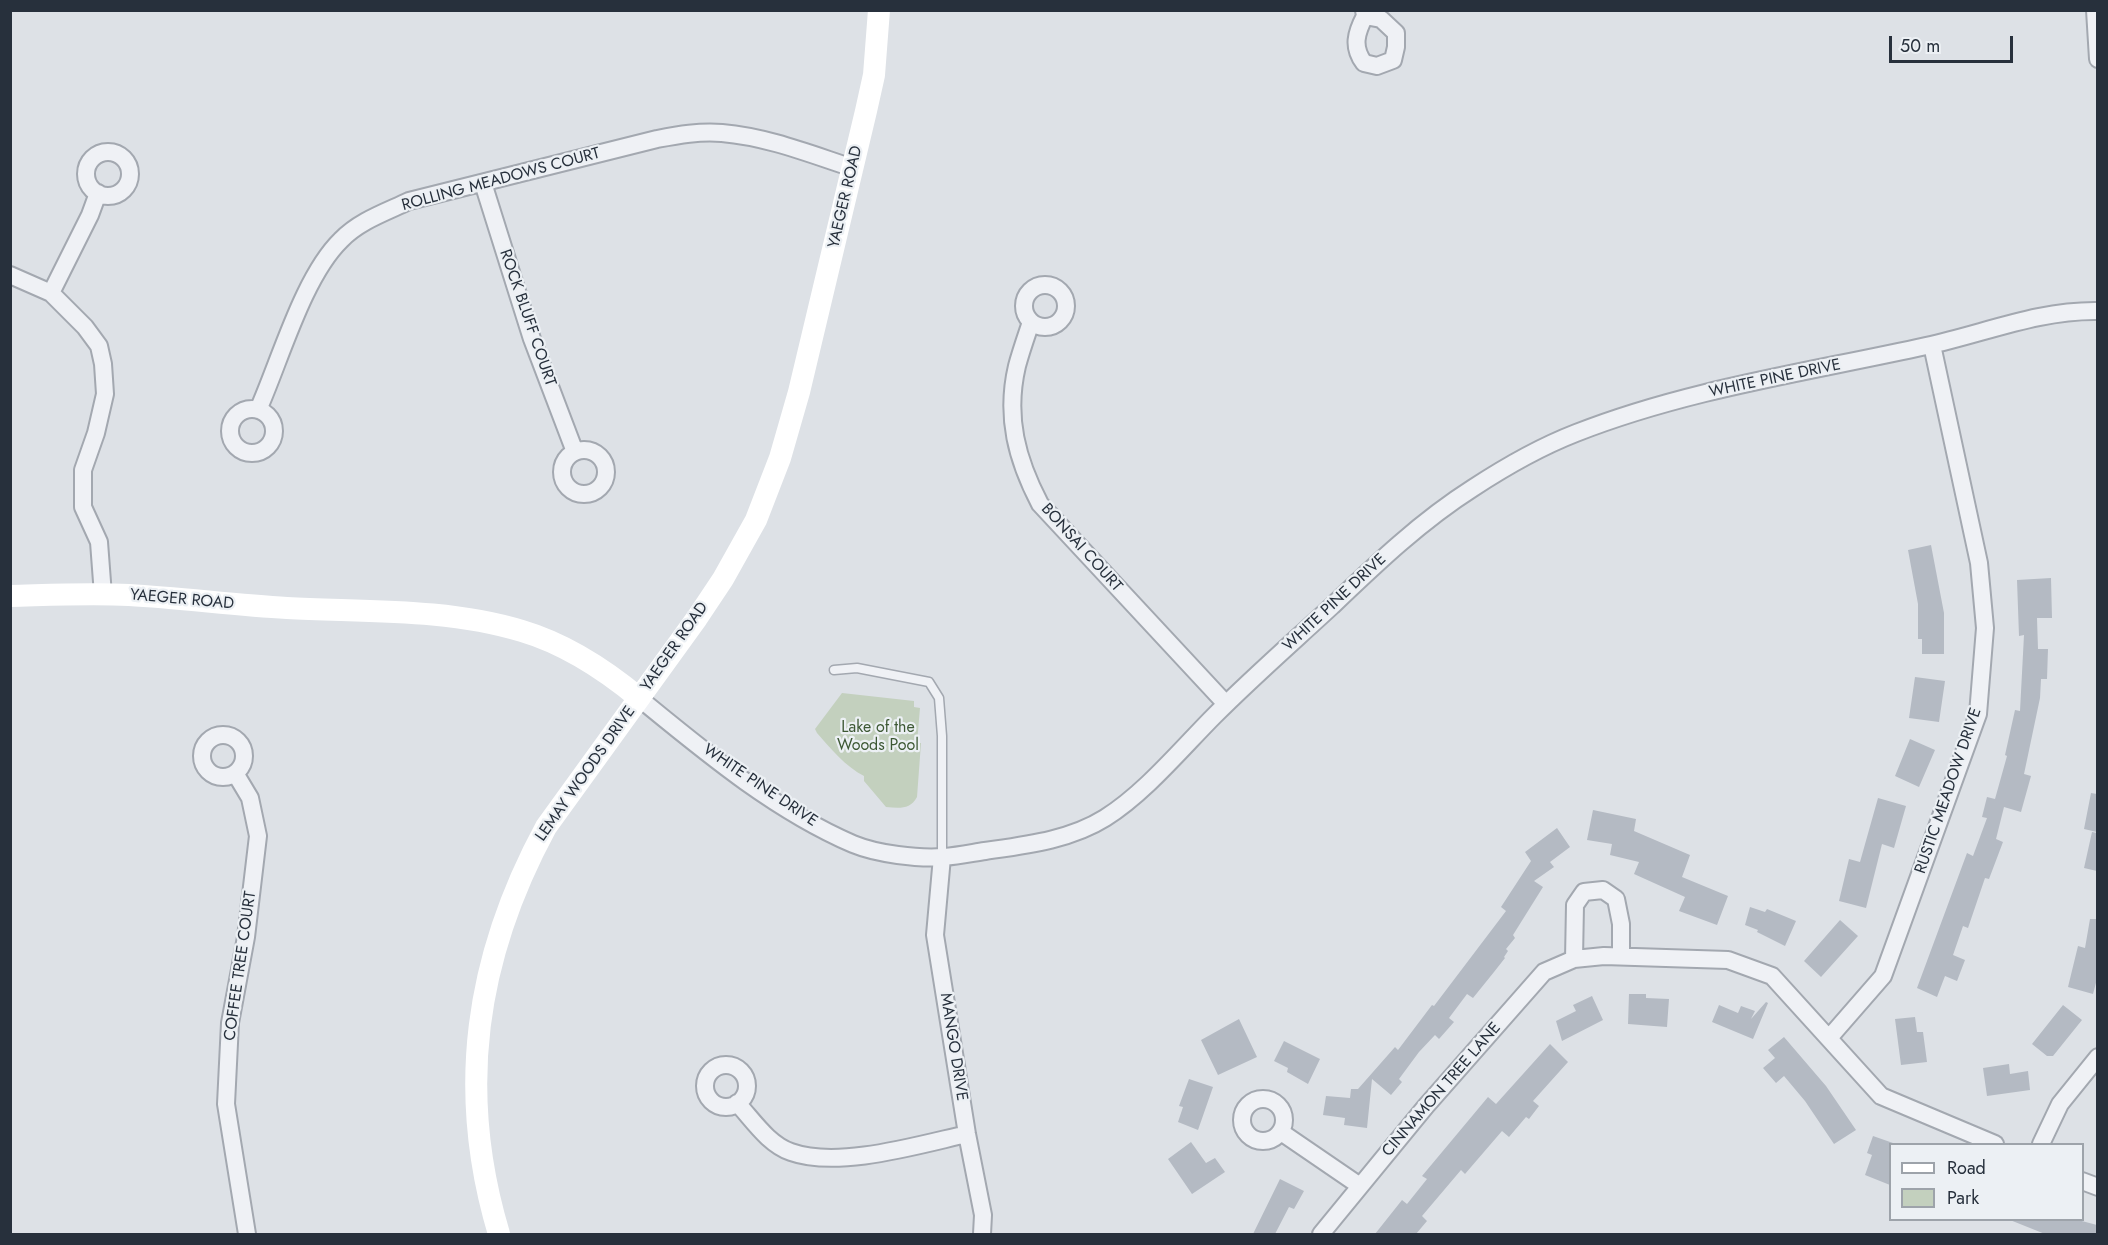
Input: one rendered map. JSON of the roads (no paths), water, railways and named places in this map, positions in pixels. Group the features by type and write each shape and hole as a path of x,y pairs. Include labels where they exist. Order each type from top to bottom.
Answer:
{"street":[{"name":"YAEGER ROAD","path":"10,596 103,595 180,599 237,605 413,614 486,623 521,630 568,650 612,676 639,698 723,579 756,520 769,490 799,392 853,168 874,75 879,10"},
{"path":"2096,10 2097,59"},
{"name":"ROLLING MEADOWS COURT","path":"258,411 324,259 342,238 372,218 409,201 657,139 686,134 721,133 772,141 853,168"},
{"name":"ROCK BLUFF COURT","path":"483,183 532,339 575,452"},
{"path":"51,293 90,215 98,193"},
{"path":"10,276 51,293 99,346 104,364 105,394 96,432 83,470 83,507 99,542 103,595"},
{"name":"WHITE PINE DRIVE","path":"639,698 749,782 808,822 858,846 906,855 942,857 1037,844 1085,828 1106,817 1139,791 1226,704 1399,543 1471,489 1537,450 1576,433 1643,410 1719,390 1932,345 2044,315 2097,311"},
{"name":"BONSAI COURT","path":"1031,322 1017,368 1012,403 1015,443 1025,476 1040,504 1226,704"},
{"name":"RUSTIC MEADOW DRIVE","path":"1829,1038 1882,976 1978,714 1981,694 1985,628 1979,563 1932,345"},
{"name":"LEMAY WOODS DRIVE","path":"499,1234 482,1167 476,1083 479,1029 495,945 527,861 546,827 639,698"},
{"name":"COFFEE TREE COURT","path":"235,773 250,798 258,836 246,937 230,1023 226,1104 247,1234"},
{"name":"MANGO DRIVE","path":"942,857 935,935 967,1134 983,1215 982,1234"},
{"path":"1574,959 1575,905 1584,892 1603,891 1616,899 1621,924 1621,956"},
{"name":"CINNAMON TREE LANE","path":"1321,1234 1426,1106 1544,972 1574,959 1621,956 1728,960 1772,976 1881,1096 1993,1143"},
{"path":"2041,1143 2060,1104 2097,1057"},
{"path":"737,1103 772,1141 790,1152 816,1157 868,1155 967,1134"},
{"path":"1281,1132 1360,1186"}],"lane":[{"path":"834,669 857,668 929,682 939,698 942,736 942,857"}],"park label":[{"name":"Lake of the Woods Pool","path":"878,737"}]}
